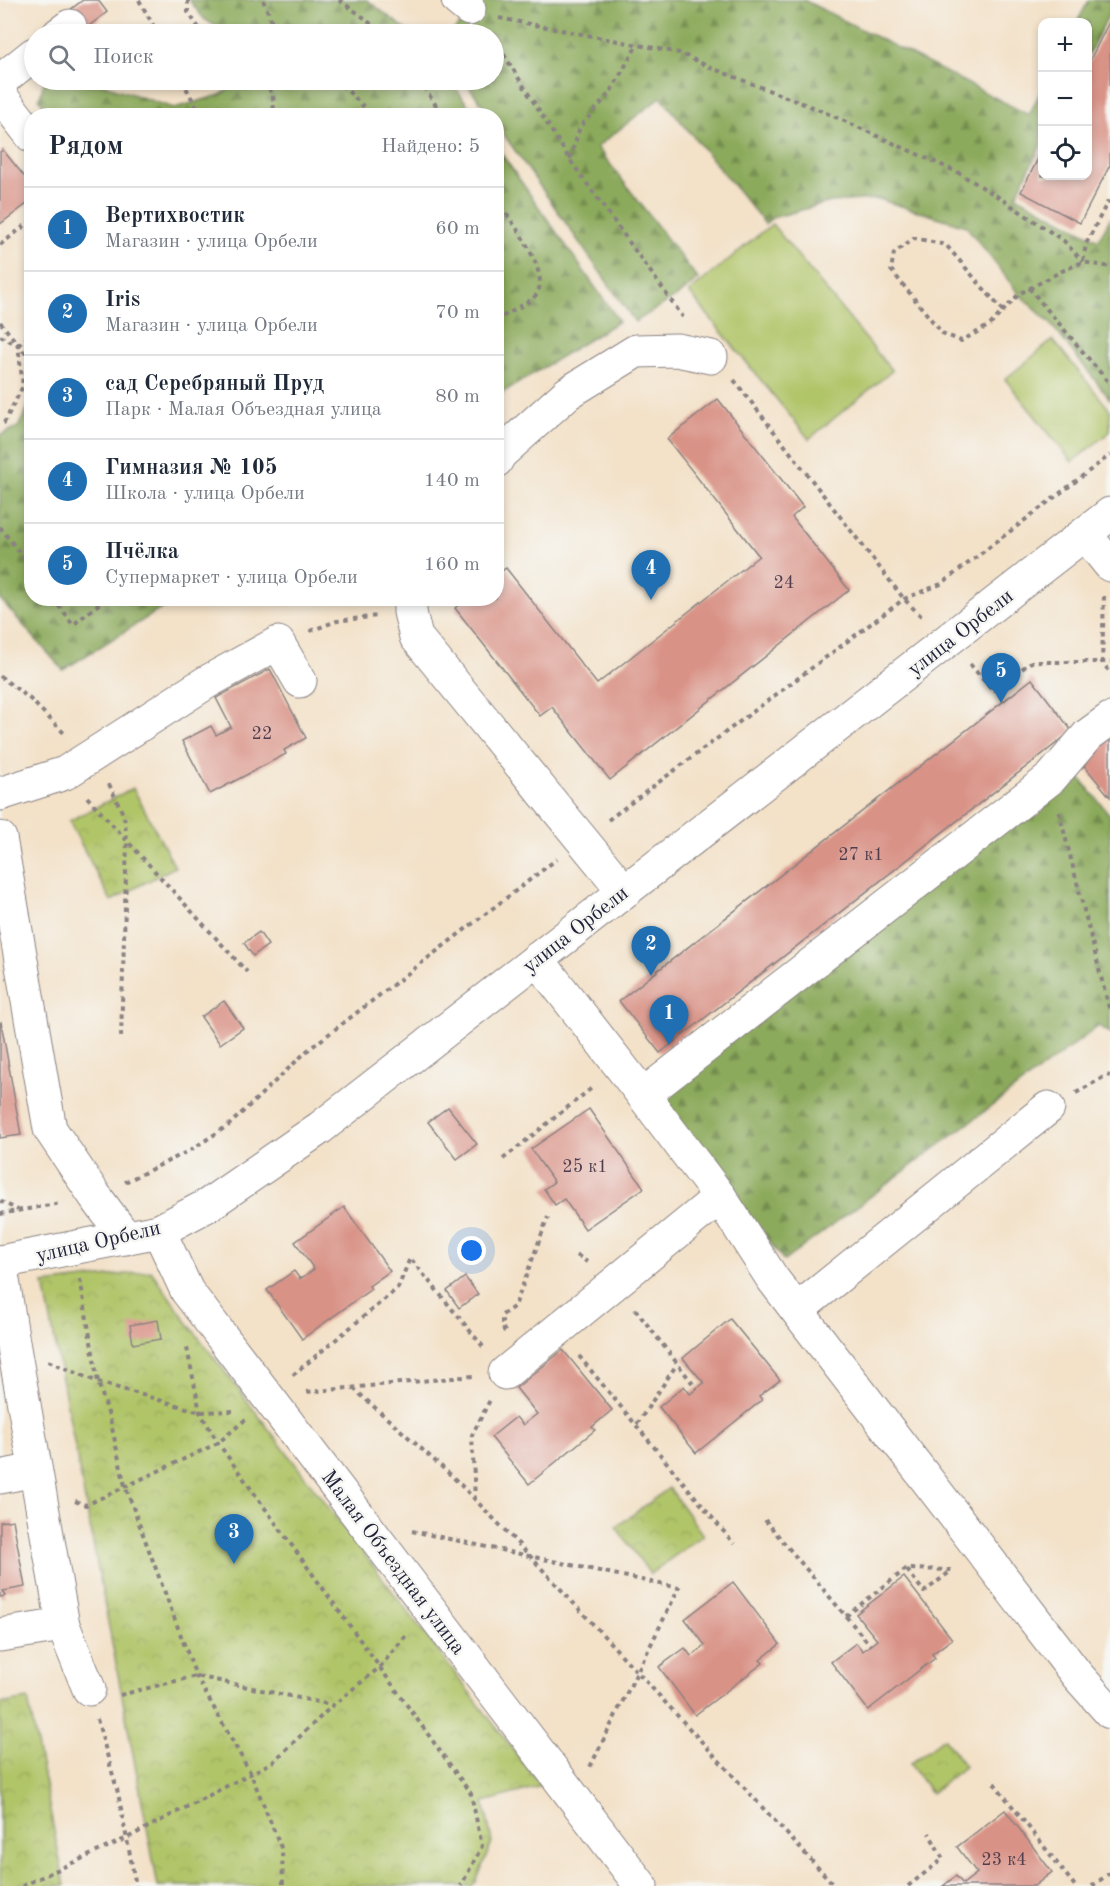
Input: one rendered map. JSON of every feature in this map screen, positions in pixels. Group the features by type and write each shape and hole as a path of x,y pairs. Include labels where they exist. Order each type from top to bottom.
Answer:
{"street":[{"path":"0,81 24,62"},
{"path":"0,95 24,126"},
{"path":"504,450 568,393 636,351 677,350 720,365"},
{"name":"улица Орбели","path":"0,1262 159,1231 208,1205 320,1128 624,891 957,653 1103,543"},
{"path":"410,606 416,637 624,891"},
{"path":"0,794 77,766 207,682 278,643 300,681"},
{"path":"643,1095 1051,777 1088,735 1110,719"},
{"path":"0,838 50,1129 126,1238"},
{"path":"537,959 720,1197 772,1278 1077,1675 1110,1712"},
{"path":"797,1310 1048,1108"},
{"path":"505,1373 720,1197"},
{"name":"Малая Объездная улица","path":"159,1231 187,1291 261,1404 362,1520 641,1886"},
{"path":"0,1262 63,1625 90,1694"},
{"path":"0,1477 37,1479"},
{"path":"0,1635 63,1625"}],"path":[{"path":"139,0 152,24"},
{"path":"188,0 188,12 196,24"},
{"path":"263,0 273,24"},
{"path":"339,0 371,24"},
{"path":"464,4 503,20 680,53 709,67 822,111 957,172 1064,241 1083,262"},
{"path":"570,160 580,127 610,93 637,45"},
{"path":"504,55 570,160 720,365 904,599 993,691 1031,662 1110,662"},
{"path":"187,90 197,108"},
{"path":"270,90 274,108"},
{"path":"347,90 365,108"},
{"path":"425,90 437,108"},
{"path":"1083,262 1086,244 1107,203 1110,202"},
{"path":"504,211 534,257 541,282 536,295 504,315"},
{"path":"1105,212 1110,215"},
{"path":"0,245 24,226"},
{"path":"1003,311 946,245 914,238 894,254 891,270 942,333 961,341 990,325 1019,294 1029,288 1083,262 1110,267"},
{"path":"1029,288 1110,384"},
{"path":"0,322 24,352"},
{"path":"0,336 18,345"},
{"path":"18,345 24,340"},
{"path":"0,424 4,423 23,386 18,345"},
{"path":"0,1214 95,1196 189,1151 229,1125 308,1050 582,839 904,599 941,584 1110,455"},
{"path":"0,527 24,558"},
{"path":"1103,543 1102,662 1110,672"},
{"path":"59,606 73,625 96,606"},
{"path":"278,643 337,621 405,606"},
{"path":"0,676 30,699 127,841 246,972"},
{"path":"77,766 109,784 124,816 127,841 121,1037"},
{"path":"1051,777 1110,1012"},
{"path":"503,1159 593,1087"},
{"path":"0,1201 19,1211"},
{"path":"475,1500 472,1435 505,1373 507,1337 502,1326 502,1315 515,1306 548,1217"},
{"path":"75,1248 98,1382 110,1419 126,1486 196,1676 251,1774 282,1850 283,1886"},
{"path":"577,1254 615,1283 697,1389"},
{"path":"37,1479 86,1505 218,1443 398,1288 410,1258 505,1373"},
{"path":"187,1291 187,1348 200,1412 218,1443 471,1794 482,1846 461,1886"},
{"path":"558,1330 734,1544"},
{"path":"43,1359 98,1382 200,1412 353,1388 505,1373"},
{"path":"637,1424 677,1364"},
{"path":"353,1388 452,1476 530,1556 836,1886"},
{"path":"362,1520 679,1588 574,1799"},
{"path":"765,1520 870,1645"},
{"path":"906,1569 924,1592 980,1549"},
{"path":"846,1617 906,1569 952,1570"},
{"path":"22,1886 127,1838 273,1762 332,1706 380,1667 429,1608"},
{"path":"136,1886 118,1793 90,1694 122,1695 196,1676 332,1706"},
{"path":"994,1783 1075,1886"},
{"path":"908,1886 943,1859 929,1833"},
{"path":"1092,1886 1110,1873"}],"green space":[{"path":"189,0 367,0 399,24 212,24 204,19"},
{"path":"483,0 804,0 1029,115 1038,97 1038,151 1016,196 1098,240 1110,219 1110,399 1050,323 1019,294 966,226 878,199 831,202 772,218 765,224 661,97 597,147 698,279 682,293 635,322 504,135 504,108 485,108 471,90 504,90 504,24 460,24"},
{"path":"1089,0 1110,0 1110,12 1092,48 1092,18 1079,18"},
{"path":"42,90 120,90 174,108 46,108 39,99"},
{"path":"227,90 457,90 470,108 174,108 220,95"},
{"path":"504,157 619,321 504,392"},
{"path":"772,224 892,371 809,439 689,292"},
{"path":"1053,340 1110,410 1110,432 1072,462 1005,379"},
{"path":"24,415 24,606 166,606 63,670 0,599 0,435 18,427"},
{"path":"1075,772 1110,815 1110,1033 1099,1026 784,1261 659,1098"},
{"path":"133,788 175,867 111,901 69,821"},
{"path":"151,1271 187,1322 541,1786 484,1802 492,1842 476,1882 471,1886 158,1886 44,1284"},
{"path":"669,1488 703,1535 650,1574 616,1527"},
{"path":"28,1699 65,1886 0,1886 0,1704"},
{"path":"944,1738 965,1766 931,1793 910,1764"}],"building":[{"path":"83,0 98,0 107,12 91,24 81,24 70,10"},
{"path":"1110,20 1110,165 1080,223 1021,192 1038,159 1038,180 1092,180 1092,56"},
{"path":"3,150 24,176 24,206 0,224 0,152"},
{"path":"718,399 803,507 792,517 849,590 610,780 552,707 540,716 455,608 457,606 504,606 504,569 506,568 597,684 759,556 667,439"},
{"path":"270,669 306,738 284,750 286,754 210,794 182,741 211,726 216,735 231,727 216,698"},
{"path":"1032,679 1072,731 660,1053 619,1001"},
{"path":"1110,732 1110,797 1078,758"},
{"path":"259,932 268,945 253,956 244,943"},
{"path":"224,1001 243,1028 220,1044 201,1017"},
{"path":"0,1023 21,1135 0,1138"},
{"path":"448,1107 477,1144 457,1159 428,1122"},
{"path":"589,1109 644,1188 585,1229 564,1199 555,1205 544,1189 554,1182 531,1149"},
{"path":"344,1207 390,1271 369,1286 371,1289 302,1339 267,1290 294,1271 300,1279 314,1269 295,1242"},
{"path":"465,1277 478,1294 459,1308 447,1291"},
{"path":"730,1319 780,1380 759,1396 762,1400 696,1453 659,1407 684,1386 690,1394 704,1383 683,1358"},
{"path":"158,1320 161,1339 133,1344 130,1325"},
{"path":"563,1350 612,1410 592,1427 595,1430 529,1484 491,1437 516,1417 523,1425 537,1414 516,1388"},
{"path":"13,1520 25,1587 3,1591 5,1596 0,1597 0,1522"},
{"path":"904,1577 952,1639 932,1654 935,1658 868,1710 831,1662 856,1643 863,1651 877,1640 856,1614"},
{"path":"733,1582 780,1644 760,1660 763,1663 695,1715 659,1667 685,1648 691,1656 705,1645 685,1619"},
{"path":"1005,1810 1052,1872 1034,1886 943,1886 956,1876 963,1884 977,1873 957,1847"}],"place":[{"name":"Гимназия № 105","path":"651,600"},
{"name":"Пчёлка","path":"1001,703"},
{"name":"Iris","path":"651,976"},
{"name":"Вертихвостик","path":"669,1045"},
{"name":"сад Серебряный Пруд","path":"234,1564"}]}
